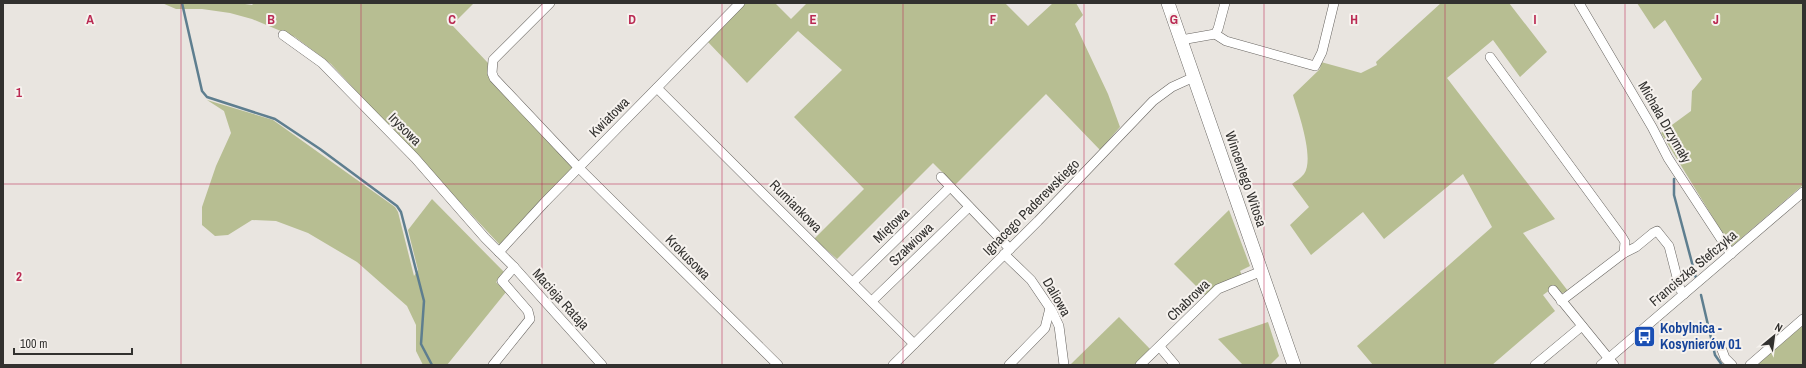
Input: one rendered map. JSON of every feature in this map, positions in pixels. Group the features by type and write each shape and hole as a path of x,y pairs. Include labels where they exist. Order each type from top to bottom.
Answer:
{"street":[{"name":"Krokusowa","path":"550,3 493,60 492,73 498,83 579,168 778,365"},
{"name":"Kwiatowa","path":"499,252 740,3"},
{"name":"Wincentego Witosa","path":"1168,3 1294,365"},
{"path":"1215,34 1218,29 1225,3"},
{"path":"1181,40 1215,34 1226,41 1315,66 1322,52 1334,3"},
{"name":"Michała Drzymały","path":"1579,3 1652,127 1668,158 1730,254"},
{"name":"Irysowa","path":"283,35 322,63 415,158 499,252"},
{"path":"1490,57 1622,237 1625,242 1624,252"},
{"name":"Ignacego Paderewskiego","path":"893,365 1007,252 1153,101 1172,87 1194,77"},
{"name":"Rumiankowa","path":"657,88 914,344"},
{"name":"Daliowa","path":"940,177 969,207 1031,280 1050,308 1059,326 1062,363"},
{"name":"Miętowa","path":"853,282 950,187"},
{"name":"Franciszka Stefczyka","path":"1601,365 1612,362 1684,294 1803,192"},
{"name":"Szałwiowa","path":"872,301 969,207"},
{"path":"1561,300 1624,252 1636,247 1657,231 1669,246 1680,289 1684,294"},
{"name":"Macieja Rataja","path":"499,252 602,365"},
{"path":"493,365 530,319 528,311 502,282 514,267"},
{"name":"Chabrowa","path":"1140,365 1218,290 1262,271"},
{"path":"1553,290 1612,362"},
{"path":"1010,365 1045,328 1050,308"},
{"path":"1750,365 1803,319"},
{"path":"1535,365 1582,326"},
{"path":"1160,347 1176,365"},
{"path":"1722,350 1725,358 1732,365"}],"green space":[{"path":"162,3 238,3 252,5 254,3 474,3 452,25 488,63 487,73 493,84 574,168 500,245 331,64 295,37 252,19 230,13 202,9 176,9"},
{"path":"746,3 775,3 791,19 807,3 1005,3 1028,26 1053,3 1076,3 1083,15 1075,24 1108,94 1120,127 1100,150 1046,94 955,185 933,163 837,259 814,239 864,189 794,117 842,70 798,31 747,83 708,42"},
{"path":"1441,3 1509,3 1547,52 1520,77 1493,40 1447,78 1555,219 1523,233 1568,291 1562,293 1554,287 1543,295 1555,311 1492,365 1373,365 1357,346 1492,227 1463,174 1384,239 1363,212 1311,255 1290,225 1309,207 1292,184 1304,174 1307,167 1308,157 1302,123 1293,95 1320,69 1321,62 1361,73 1377,65 1376,62"},
{"path":"1637,3 1803,3 1803,185 1731,247 1661,133 1691,111 1692,91 1702,79 1665,20 1654,29"},
{"path":"207,100 273,120 395,207 398,212 414,276 418,270 408,230 432,199 505,273 496,282 506,292 447,365 423,365 416,351 416,325 407,306 357,262 308,233 276,221 252,220 228,235 215,236 202,225 202,207 216,166 231,133 224,111"},
{"path":"1229,210 1250,266 1240,271 1242,275 1206,296 1174,264"},
{"path":"1119,317 1150,349 1134,365 1070,365"},
{"path":"1268,322 1279,356 1270,365 1243,365 1218,339"},
{"path":"1803,325 1803,365 1757,365"}],"waterway":[{"path":"182,3 202,91 207,97 275,119 320,149 397,206 401,212 424,301 421,344 432,365"},
{"path":"1674,179 1674,195 1696,278"},
{"path":"1701,295 1715,355 1722,365"}],"place":[{"name":"Kobylnica - Kosynierów 01","path":"1645,336"}]}
